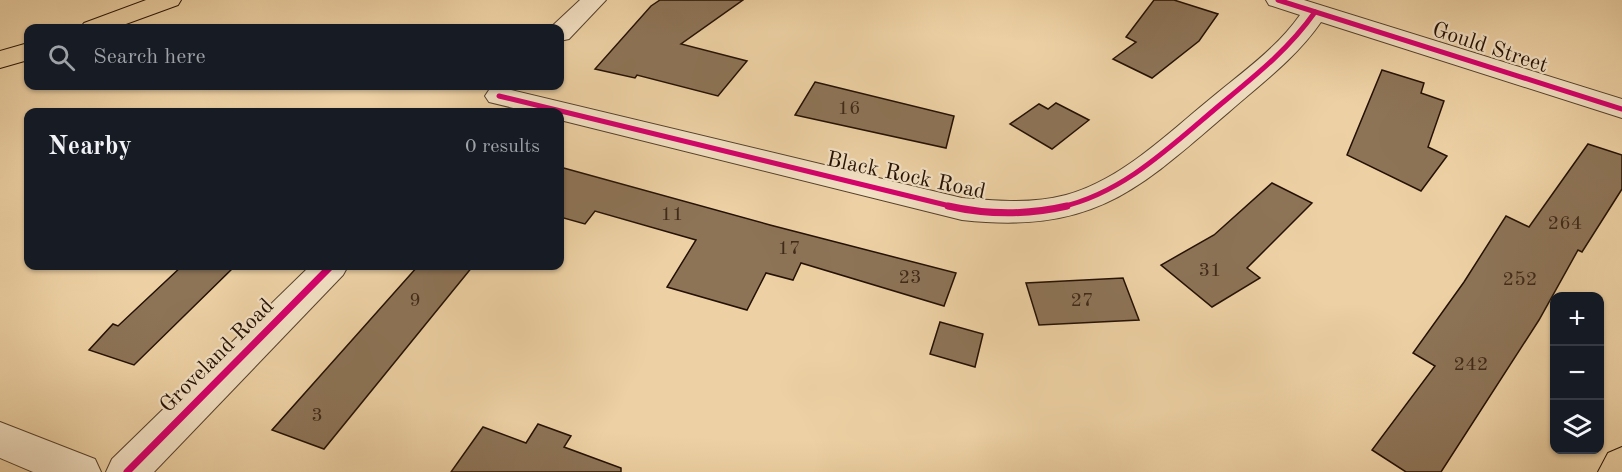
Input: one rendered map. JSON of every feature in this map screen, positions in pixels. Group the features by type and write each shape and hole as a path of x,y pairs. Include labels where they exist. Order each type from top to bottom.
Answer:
{"main road":[{"path":"104,24 169,0"},
{"path":"0,60 24,52"},
{"path":"1619,472 1622,466"}],"street":[{"path":"564,29 594,0"},
{"name":"Gould Street","path":"1278,0 1622,110"},
{"name":"Black Rock Road","path":"564,114 962,209 996,213 1037,212 1091,199 1134,177 1288,48 1315,12"},
{"name":"Black Rock Road","path":"496,98 538,108"},
{"name":"Groveland Road","path":"128,472 327,270"},
{"path":"0,440 80,472"}],"building":[{"path":"660,0 743,0 681,44 747,61 718,96 637,75 635,78 595,69 651,6"},
{"path":"1154,0 1174,0 1218,14 1199,41 1152,78 1113,59 1136,42 1126,37"},
{"path":"1382,70 1424,83 1421,93 1444,101 1428,147 1447,156 1421,191 1347,155"},
{"path":"815,82 954,116 946,148 795,115"},
{"path":"1056,103 1089,120 1052,149 1010,124 1039,104 1048,109"},
{"path":"1588,144 1622,155 1622,189 1582,252 1578,250 1555,292 1550,292 1550,300 1539,320 1441,472 1406,472 1372,450 1435,366 1413,353 1464,282 1506,216 1529,227"},
{"path":"564,168 956,273 944,306 801,263 793,280 766,273 747,310 667,287 696,240 595,211 585,224 564,218"},
{"path":"1272,183 1312,203 1247,268 1260,278 1212,307 1161,265 1214,235"},
{"path":"178,270 231,270 134,365 89,350 113,324 118,326"},
{"path":"414,270 470,270 324,449 272,430"},
{"path":"1123,278 1139,320 1039,325 1026,283"},
{"path":"940,322 983,334 975,367 930,354"},
{"path":"538,424 571,436 564,447 621,468 621,472 451,472 483,427 526,443"}],"cycle path":[{"path":"1278,0 1622,109"},
{"path":"564,112 962,209 1005,213 1043,211 1076,204 1134,175 1272,62 1315,12"},
{"path":"499,96 548,108"},
{"path":"127,472 327,270"}]}
